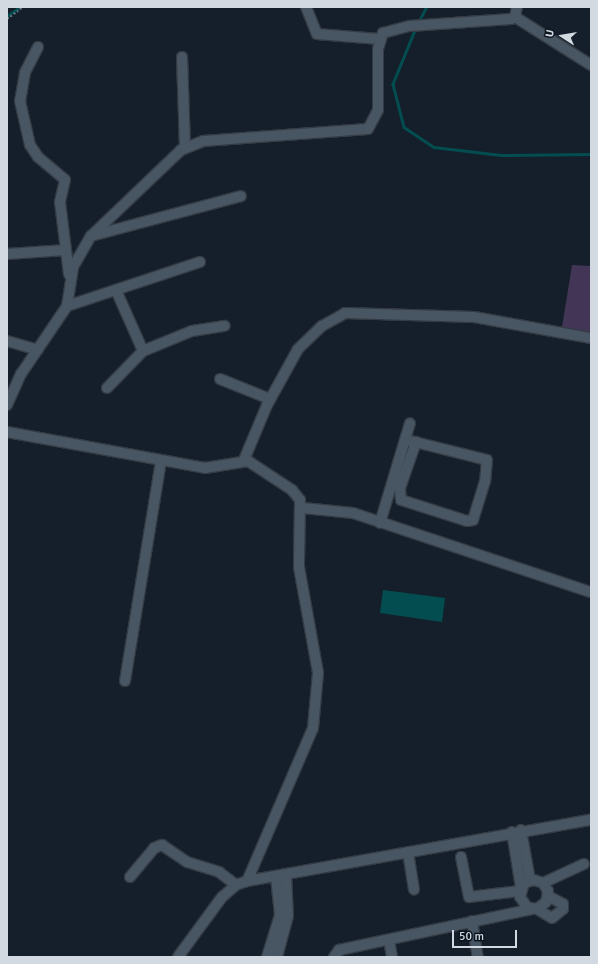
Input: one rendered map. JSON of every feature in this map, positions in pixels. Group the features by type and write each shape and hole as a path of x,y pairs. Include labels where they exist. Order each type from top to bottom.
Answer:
{"street":[{"path":"306,7 317,34 379,39 390,30 410,26 515,17 591,65"},
{"path":"515,17 517,7"},
{"path":"7,405 38,350 67,306 73,267 91,236 185,148 220,139 368,129 378,110 379,39"},
{"path":"38,47 25,73 20,101 30,145 38,157 65,180 60,202 70,282"},
{"path":"182,56 185,148"},
{"path":"91,236 241,196"},
{"path":"7,254 66,250"},
{"path":"67,306 200,262"},
{"path":"116,290 143,350"},
{"path":"244,460 270,399 298,349 322,326 345,313 474,317 591,338"},
{"path":"106,388 143,350 192,331 225,326"},
{"path":"7,341 38,350"},
{"path":"220,379 270,399"},
{"path":"410,423 411,441 400,488 401,500 467,521 473,520 485,481 487,460 411,441"},
{"path":"7,432 161,461 213,468 244,460 292,490 303,508 299,567 316,657 317,708 308,745 247,881"},
{"path":"380,523 411,441"},
{"path":"125,681 161,461"},
{"path":"303,508 344,510 591,592"},
{"path":"178,957 218,903 236,885 247,881 281,876 517,831 591,820"},
{"path":"517,831 530,880"},
{"path":"517,831 522,903 552,918 563,909 563,904 548,896 543,883"},
{"path":"130,877 154,848 162,845 187,862 219,872 236,885"},
{"path":"408,852 414,890"},
{"path":"461,857 469,897 520,889 530,880"},
{"path":"530,880 543,883 584,864"},
{"path":"268,957 280,915 281,876"},
{"path":"277,957 288,916 281,876"},
{"path":"334,957 339,950 534,909 548,896"},
{"path":"472,921 478,957"},
{"path":"389,940 392,957"}],"path":[{"path":"7,19 23,7"}],"shaded area":[{"path":"572,265 591,266 591,336 562,327"},
{"path":"383,590 445,598 442,622 380,613"}],"waterway":[{"path":"7,16 20,7"},
{"path":"418,23 426,7"},
{"path":"416,28 393,84 404,127 434,147 501,155 591,154"}]}
